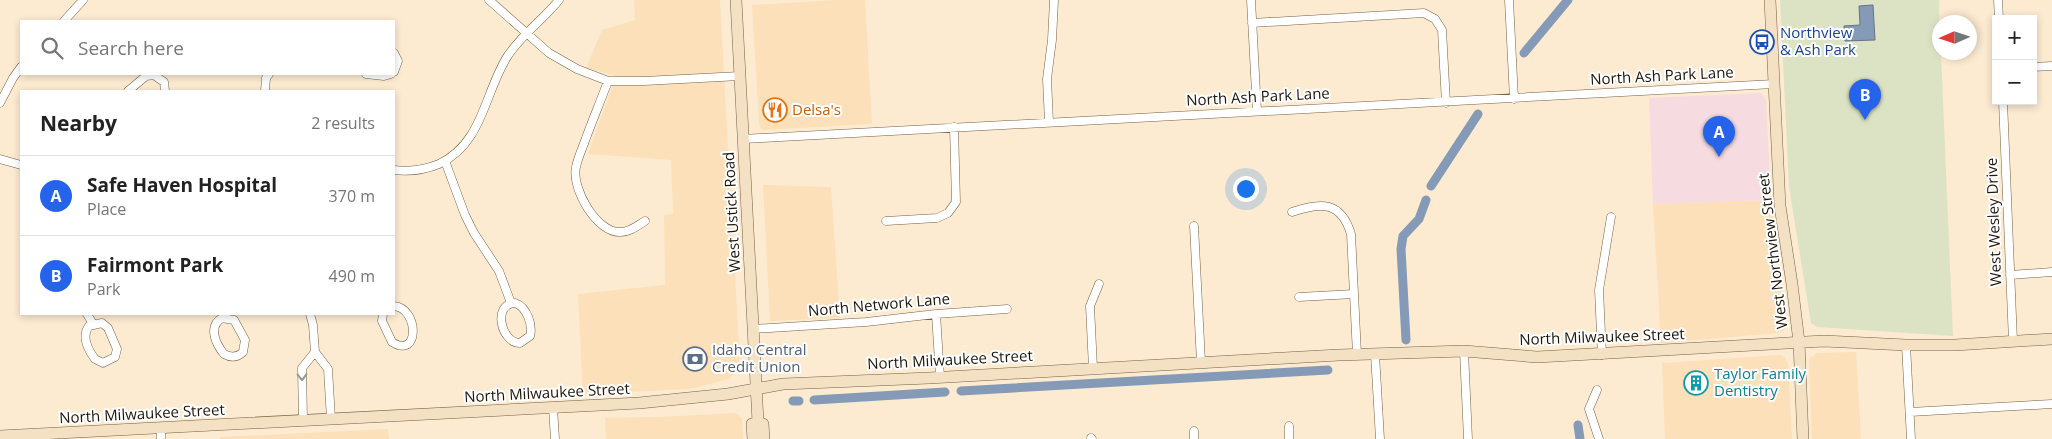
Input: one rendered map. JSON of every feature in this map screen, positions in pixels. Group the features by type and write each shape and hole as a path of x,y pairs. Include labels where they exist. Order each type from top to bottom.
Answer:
{"main road":[{"name":"West Ustick Road","path":"736,0 758,422"},
{"name":"West Northview Street","path":"1770,0 1780,206 1792,284 1798,342 1803,439"},
{"name":"North Milwaukee Street","path":"0,436 161,433 303,420 668,401 756,390 783,384 1357,354 1464,351 1537,357 1824,341 1955,345 2052,339"},
{"name":"West Ustick Road","path":"753,439 752,424 758,422 763,424 764,439"}],"street":[{"path":"65,20 83,0"},
{"path":"489,0 525,33 558,59 608,80 644,81 740,76"},
{"path":"395,170 419,170 445,161 462,148 474,132 501,68 512,50 525,33 559,0"},
{"path":"1049,122 1047,79 1052,40 1054,0"},
{"path":"1251,0 1257,111"},
{"path":"1510,0 1514,98"},
{"path":"1998,0 1999,15"},
{"path":"1252,23 1424,13 1435,19 1442,30 1446,103"},
{"path":"395,55 398,61 395,67"},
{"path":"2037,67 2052,66"},
{"path":"0,103 13,78 20,69"},
{"path":"129,90 146,76 154,75 164,82 165,90"},
{"path":"265,90 266,78 268,75"},
{"path":"608,80 576,167 577,187 595,218 601,226 610,231 630,230 644,221"},
{"name":"North Ash Park Lane","path":"743,139 1257,111 1446,103 1774,84"},
{"name":"West Wesley Drive","path":"2003,105 2013,341"},
{"path":"886,220 937,218 948,213 956,202 954,127"},
{"path":"0,158 20,165"},
{"path":"445,161 469,224 499,271 511,303"},
{"path":"1292,212 1321,205 1331,207 1344,217 1351,234 1357,354"},
{"path":"1602,354 1599,290 1610,217"},
{"path":"1194,226 1201,362"},
{"path":"2010,275 2052,272"},
{"path":"1094,368 1090,306 1099,284"},
{"path":"1298,297 1354,294"},
{"path":"511,303 523,307 531,328 528,340 520,343 515,343 508,338 500,316 504,308 511,303"},
{"path":"383,315 382,322 392,342 401,346 409,343 414,336 414,328 406,311 399,306 395,306"},
{"name":"North Network Lane","path":"753,329 866,322 936,314 1007,309"},
{"path":"936,314 940,377"},
{"path":"88,315 93,324"},
{"path":"310,315 315,352 328,368 330,419"},
{"path":"221,316 234,320 246,340 243,352 236,357 224,354 214,333 215,324 221,316"},
{"path":"93,324 106,325 117,345 117,353 108,362 95,359 85,338 86,329 93,324"},
{"path":"1906,345 1911,439"},
{"path":"1464,351 1468,439"},
{"path":"303,420 302,368 315,352"},
{"path":"1376,354 1380,439"},
{"path":"1597,390 1589,409 1599,439"},
{"path":"1910,412 2052,404"},
{"path":"553,408 555,439"},
{"path":"1289,426 1289,439"}],"shaded area":[{"path":"634,0 720,0 740,366 729,379 690,389 583,394 578,294 665,285 664,215 673,214 671,160 588,154 616,76 586,68 602,30 635,20"},
{"path":"865,0 872,124 761,129 759,123 752,5"},
{"path":"1761,93 1766,99 1771,200 1653,204 1649,98"},
{"path":"763,185 831,187 840,318 770,321"},
{"path":"1771,200 1775,242 1788,322 1786,329 1779,333 1661,343 1653,204"},
{"path":"1856,352 1861,439 1812,439 1809,359 1817,353"},
{"path":"1780,355 1785,357 1788,363 1792,439 1665,439 1662,363"},
{"path":"736,413 742,418 743,439 606,439 605,418"},
{"path":"388,429 389,439 220,439 220,437"}],"green space":[{"path":"1780,0 1939,0 1939,15 1932,15 1932,60 1941,60 1953,336 1817,327 1811,323 1789,187"}],"water":[{"path":"1873,5 1875,40 1845,41 1844,26 1860,25 1859,6"}],"waterway":[{"path":"1524,53 1568,0"},
{"path":"1431,186 1478,114"},
{"path":"1406,340 1401,249 1403,236 1419,219 1426,200"},
{"path":"961,391 1328,370"},
{"path":"814,400 945,392"},
{"path":"793,401 799,401"},
{"path":"1578,425 1580,439"}],"place":[{"name":"Northview & Ash Park","path":"1762,42"},
{"name":"Delsa's","path":"775,110"},
{"name":"Fairmont Park","path":"1865,120"},
{"name":"Safe Haven Hospital","path":"1719,157"},
{"name":"Idaho Central Credit Union","path":"695,359"},
{"name":"Taylor Family Dentistry","path":"1696,383"}]}
